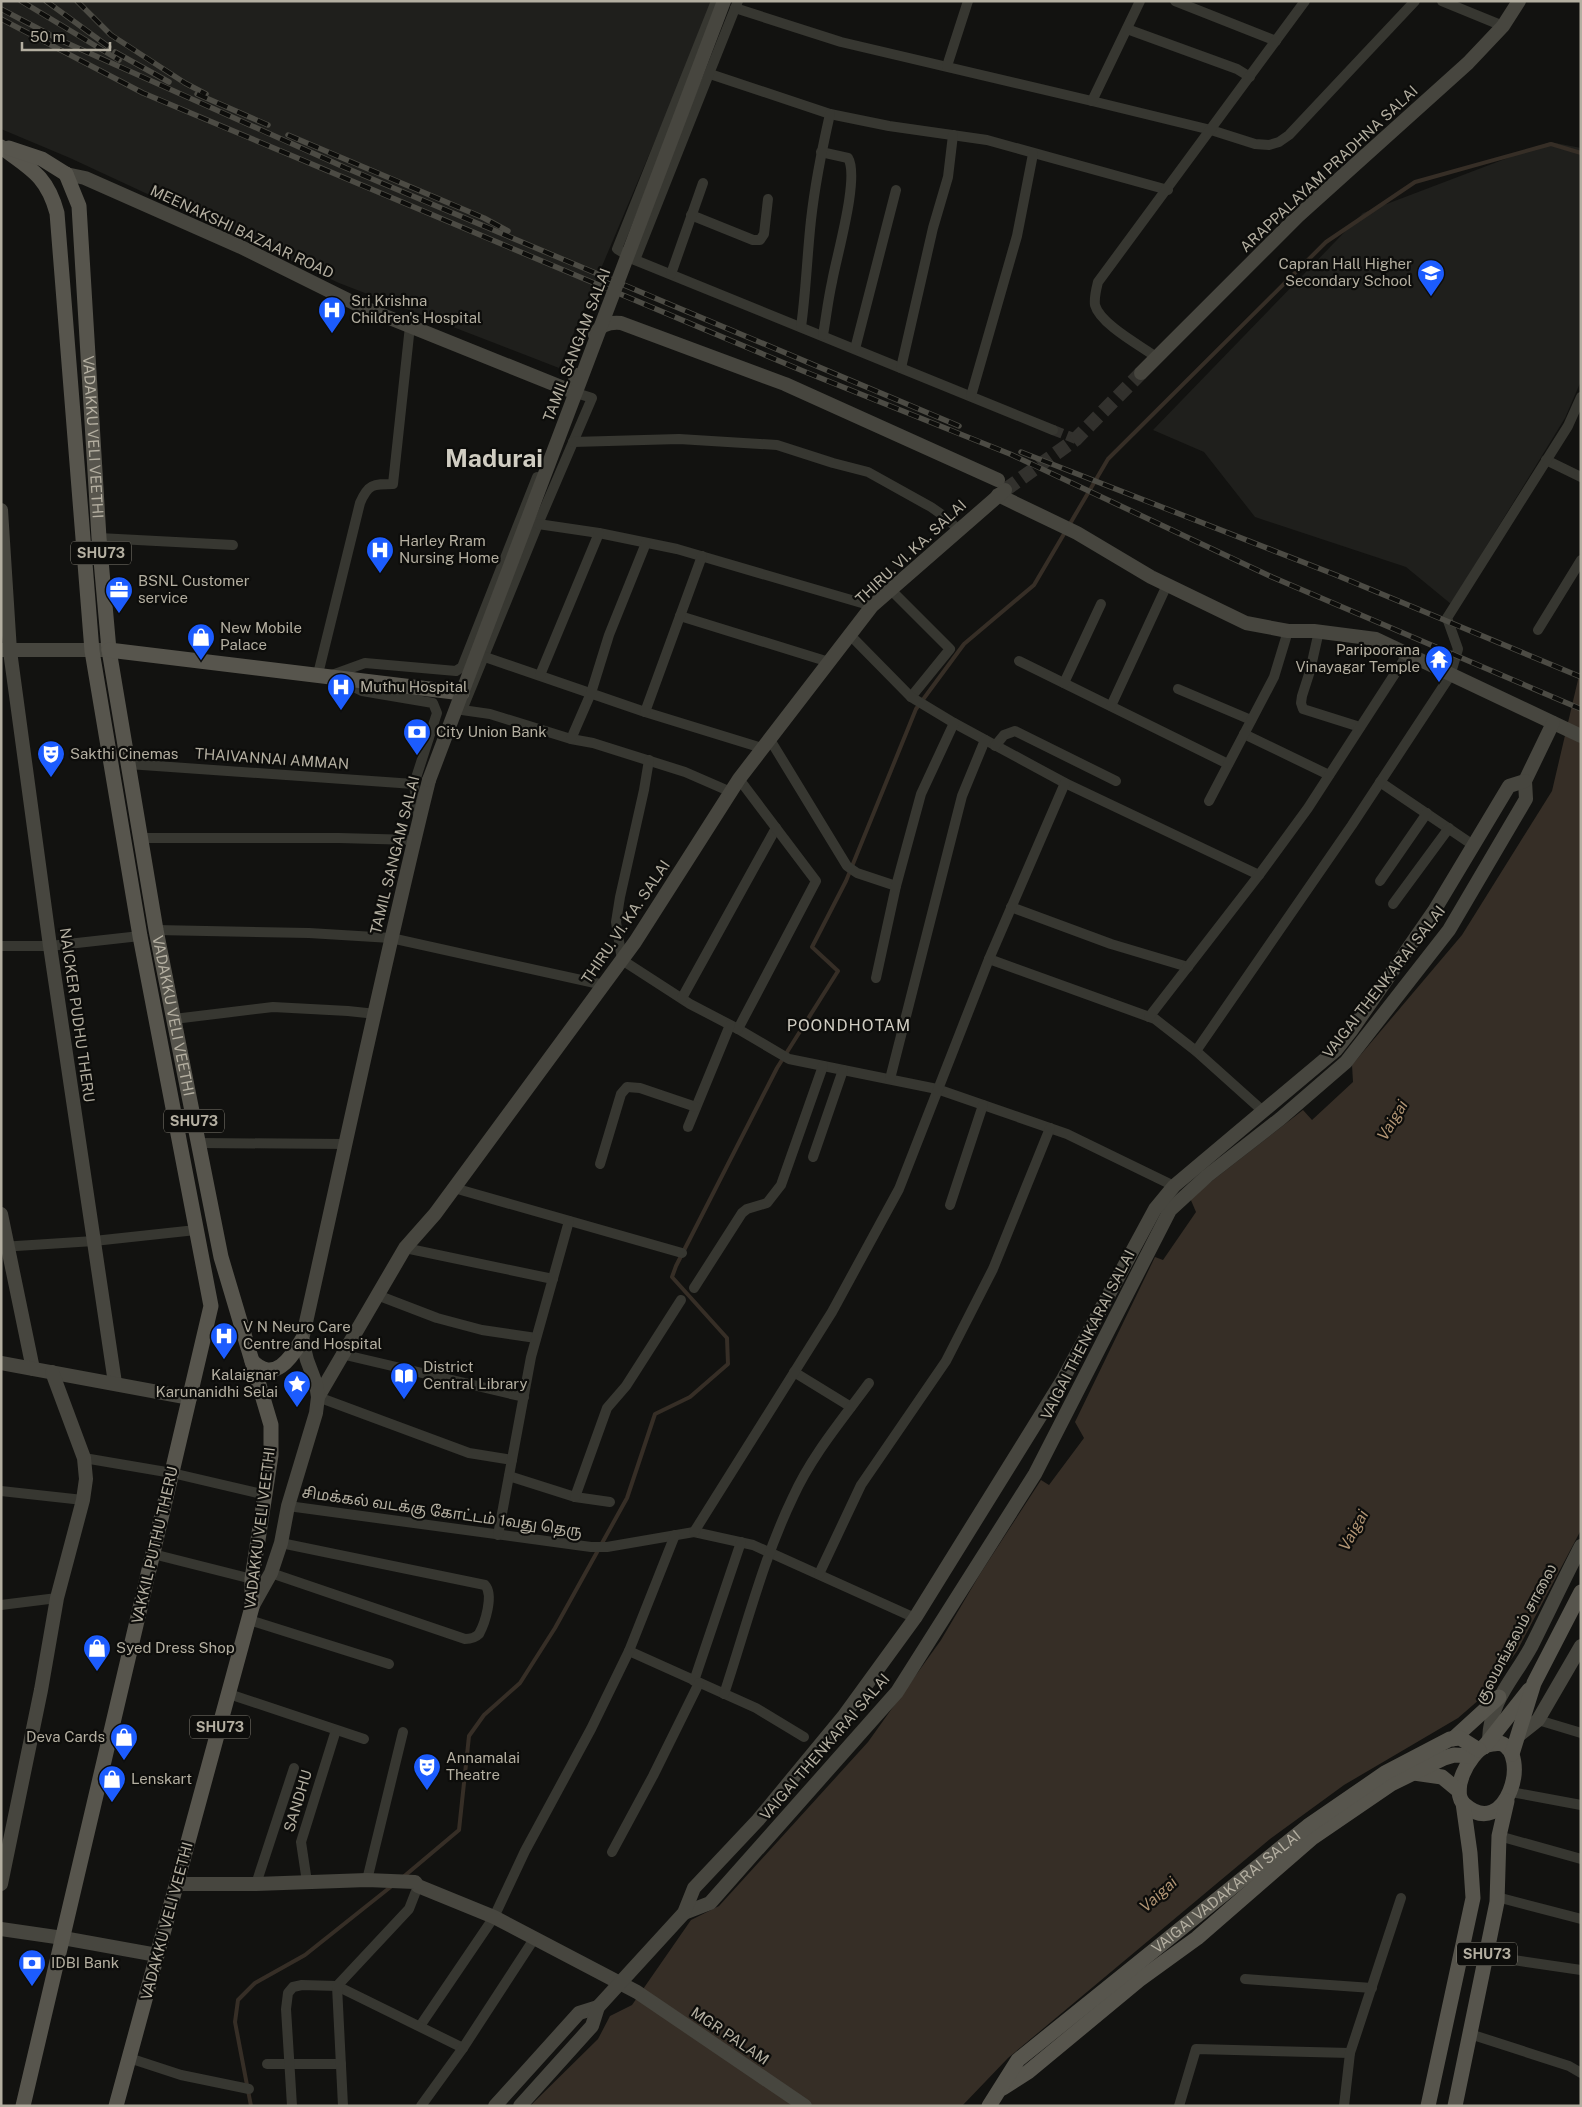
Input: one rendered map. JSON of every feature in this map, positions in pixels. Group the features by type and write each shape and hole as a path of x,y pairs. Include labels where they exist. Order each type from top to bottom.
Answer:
{"main road":[{"name":"SHU73","path":"1,146 42,159 66,174"},
{"name":"SHU73","path":"1,146 36,173 46,184 57,213"},
{"path":"57,213 60,191 66,174"},
{"name":"VADAKKU VELI VEETHI","path":"66,174 79,206 99,538 109,650 156,930 222,1257 271,1425 271,1456 252,1579 250,1613 129,2058 120,2104"},
{"name":"VADAKKU VELI VEETHI","path":"57,213 92,651 140,936 211,1306"},
{"path":"109,650 462,693"},
{"path":"211,1306 227,1304 237,1310"},
{"name":"VAKKIL PUTHU THERU","path":"23,2106 211,1306"},
{"path":"252,1361 258,1368 266,1370 280,1367 288,1362 302,1340"},
{"name":"SHU73","path":"1455,2106 1497,1897 1499,1836 1514,1769 1512,1754 1534,1683 1581,1592"},
{"name":"SHU73","path":"1428,2106 1474,1898 1470,1853 1461,1797 1464,1772 1534,1683"},
{"name":"VAIGAI VADAKARAI SALAI","path":"993,2099 1018,2060 1308,1826 1385,1773 1453,1739 1499,1698"},
{"path":"1453,1739 1460,1738 1481,1748 1500,1744 1507,1747 1512,1754"},
{"name":"VAIGAI VADAKARAI SALAI","path":"993,2099 1139,1980 1197,1938 1312,1838 1391,1784 1449,1756 1481,1748"},
{"path":"1414,1773 1442,1777 1472,1810 1484,1812 1496,1810 1509,1796"}],"street":[{"path":"716,1 617,249 635,260 1053,430"},
{"path":"947,66 968,1"},
{"path":"1092,101 1140,1"},
{"path":"1175,1 1276,41"},
{"path":"1156,358 1110,325 1099,314 1095,304 1098,282 1168,190 1305,1"},
{"path":"635,260 710,74 732,3 841,42 1211,130 1256,144 1269,145 1289,136 1416,1"},
{"path":"1442,1 1502,26"},
{"name":"ARAPPALAYAM PRADHNA SALAI","path":"1141,374 1298,216 1468,63 1502,26 1519,1"},
{"name":"TAMIL SANGAM SALAI","path":"302,1340 376,1014 391,938 429,780 732,3"},
{"path":"1127,29 1237,69 1250,77"},
{"path":"710,74 830,114 889,126 987,140 1168,190"},
{"path":"801,327 805,302 811,221 821,152 830,114"},
{"path":"901,368 933,228 948,177 953,135"},
{"path":"821,152 848,158 852,168 846,218 831,284 823,335"},
{"path":"971,396 1017,236 1033,154"},
{"name":"MEENAKSHI BAZAAR ROAD","path":"66,174 86,178 241,248 360,306 571,391"},
{"path":"671,274 703,183"},
{"path":"855,349 896,190"},
{"path":"691,215 753,240 760,240 764,234 768,199"},
{"path":"324,675 365,663 456,671 462,667 571,391 598,330 605,324 621,323 785,384 1000,489 1078,532 1167,585 1246,623 1288,631 1318,631 1376,640 1581,736"},
{"path":"324,675 360,503 368,488 376,484 393,484 410,326"},
{"path":"571,391 592,398 462,710 490,714 571,739 593,743 685,772 731,792"},
{"path":"1196,1051 1450,676 1458,650 1447,618 1568,426 1581,397"},
{"path":"573,442 679,439 777,445 868,472 931,507 958,530"},
{"path":"1546,460 1581,477"},
{"name":"THIRU. VI. KA. SALAI","path":"318,1397 341,1354 405,1248 435,1214 622,960 739,779 765,743 872,606 958,530 1000,489"},
{"name":"NAICKER PUDHU THERU","path":"1,510 6,650 115,1384"},
{"path":"538,524 599,533 702,556 872,606"},
{"path":"540,675 556,641 599,533"},
{"path":"99,538 233,545"},
{"path":"571,739 591,693 609,635 646,543"},
{"path":"645,712 702,556"},
{"path":"1538,630 1581,560"},
{"path":"1111,706 1167,585"},
{"path":"891,590 950,649 911,697"},
{"path":"1064,683 1101,604"},
{"path":"680,616 829,662"},
{"path":"1209,802 1274,677 1288,631"},
{"path":"1318,631 1310,671 1302,696 1301,703 1303,709 1360,727"},
{"path":"850,635 911,697 954,723 1066,783 1259,875"},
{"path":"6,650 109,650"},
{"path":"1149,1017 1259,875 1308,808 1406,655"},
{"path":"485,657 645,712 765,743 846,866 857,873 896,886"},
{"path":"1020,661 1228,764"},
{"path":"324,675 362,691 433,703 437,713 414,784 418,823"},
{"path":"1178,690 1251,720"},
{"path":"876,978 896,886 921,794 954,723"},
{"name":"VAIGAI THENKARAI SALAI","path":"684,1913 710,1903 897,1692 1035,1474 1170,1210 1207,1176 1280,1119 1346,1062 1449,930 1526,799 1526,781 1557,725"},
{"path":"995,746 1004,735 1015,731 1116,781"},
{"path":"1244,734 1330,775"},
{"path":"890,1079 962,796 985,740"},
{"path":"648,760 644,790 616,922 622,960 682,998 789,1059 937,1089 1067,1134 1174,1186"},
{"name":"THAIVANNAI AMMAN","path":"128,764 414,784"},
{"path":"688,1127 734,1027 816,881 739,779"},
{"name":"VAIGAI THENKARAI SALAI","path":"520,2106 592,2026 598,2007 684,1913 694,1888 758,1820 837,1725 915,1618 1062,1381 1154,1208 1174,1186 1336,1050 1434,911 1509,786 1526,781"},
{"path":"1380,782 1473,845"},
{"path":"915,1618 753,1545 694,1532 832,1312 899,1189 988,958 1066,783"},
{"path":"1380,882 1427,813"},
{"path":"682,998 776,828"},
{"path":"1393,904 1449,828"},
{"path":"141,838 415,840"},
{"path":"1011,907 1111,944 1188,967"},
{"path":"156,930 391,938 604,984"},
{"path":"1,946 50,946 140,936"},
{"path":"988,958 1155,1019 1196,1051 1264,1112"},
{"path":"174,1019 273,1007 376,1014"},
{"path":"694,1288 742,1213 747,1209 767,1203 782,1186 823,1066"},
{"path":"814,1157 842,1070"},
{"path":"600,1164 621,1094 627,1087 640,1088 696,1107"},
{"path":"950,1205 983,1105"},
{"path":"819,1574 861,1485 946,1361 985,1286 1050,1128"},
{"path":"199,1143 346,1144"},
{"path":"454,1188 682,1253"},
{"path":"1,1214 5,1247 33,1369"},
{"path":"498,1534 536,1338 569,1221"},
{"path":"5,1247 94,1241 196,1230"},
{"path":"405,1248 553,1279"},
{"path":"377,1295 438,1318 482,1330 536,1338"},
{"path":"575,1497 607,1408 626,1386 681,1300"},
{"path":"302,1340 316,1384 318,1397 316,1413 288,1506 281,1543 271,1573 250,1613 389,1664"},
{"path":"341,1354 524,1397"},
{"path":"1,1364 190,1398"},
{"path":"1,1884 41,1690 57,1598 83,1500 86,1479 84,1458 52,1372"},
{"path":"794,1372 852,1407"},
{"path":"724,1694 770,1552 793,1496 816,1456 869,1384"},
{"path":"318,1397 470,1453 512,1460"},
{"path":"84,1458 172,1473 266,1495"},
{"path":"509,1476 575,1497 610,1502"},
{"path":"1,1491 83,1500"},
{"name":"சிமக்கல் வடக்கு கோட்டம் 1வது தெரு","path":"288,1506 591,1547 607,1547 694,1532"},
{"path":"420,2026 494,1917 525,1850 592,1730 629,1651 675,1535"},
{"path":"612,1852 653,1776 696,1682 741,1542"},
{"path":"271,1573 465,1640 473,1638 478,1634 489,1604 490,1595 485,1585 281,1543"},
{"name":"குலமங்கலம் சாலை","path":"1481,1748 1499,1698 1530,1648 1581,1546"},
{"path":"153,1554 252,1579"},
{"path":"1,1605 57,1598"},
{"path":"1519,1735 1538,1720 1581,1647"},
{"path":"629,1651 756,1708 804,1737"},
{"path":"228,1694 364,1739"},
{"path":"1538,1720 1581,1733"},
{"name":"SANDHU","path":"307,1882 301,1842 336,1730"},
{"path":"366,1880 403,1732"},
{"path":"256,1884 294,1768"},
{"path":"1509,1796 1581,1805"},
{"path":"1499,1836 1581,1859"},
{"name":"MGR PALAM","path":"177,1884 256,1884 366,1880 386,1880 417,1884 494,1917 637,1992 805,2106"},
{"path":"343,2106 337,1986 409,1909 417,1884"},
{"path":"1497,1897 1581,1919"},
{"path":"1344,2106 1350,2053 1401,1898"},
{"path":"1,1929 157,1955"},
{"path":"421,2106 463,2048 534,1938"},
{"path":"1486,1956 1581,1970"},
{"path":"1246,1979 1372,1988"},
{"path":"292,2106 286,2009 288,1993 293,1987 302,1985 337,1986 463,2048"},
{"name":"VAIGAI THENKARAI SALAI","path":"495,2106 579,2013 598,2007"},
{"path":"1470,2034 1569,2066 1581,2073"},
{"path":"1179,2106 1196,2049 1350,2053"},
{"path":"129,2058 182,2075 249,2089"},
{"path":"267,2064 341,2064"},
{"path":"1569,2066 1581,2065"}],"shaded area":[{"path":"1,1 714,1 559,368 339,283 70,158 1,129"},
{"name":"Capran Hall Higher Secondary School","path":"1550,142 1581,148 1581,381 1565,418 1451,604 1406,567 1255,517 1204,452 1153,430 1363,213"}],"water":[{"name":"Vaigai","path":"1581,667 1581,1530 1517,1651 1488,1692 1458,1718 1344,1785 1270,1839 1008,2058 962,2106 530,2106 598,2039 610,2016 632,2005 691,1920 719,1906 868,1742 941,1640 980,1574 1041,1480 1049,1485 1084,1438 1075,1422 1155,1257 1163,1260 1196,1212 1190,1198 1303,1110 1312,1120 1353,1082 1352,1065 1462,935 1552,791"}],"waterway":[{"path":"402,1878 459,1830 469,1736 484,1715 520,1683 555,1628 627,1498 655,1414 690,1397 728,1364 727,1338 672,1277 777,1068 838,971 812,947 846,881 916,709 964,644 1034,585 1108,459 1326,242 1415,182 1551,144 1581,153"},
{"path":"251,2106 235,2022 238,2000 255,1983 305,1955 393,1885"}],"tunnel":[{"path":"1005,490 1076,439 1141,373"},
{"path":"1053,430 1076,439"}],"railway":[{"path":"21,1 119,60"},
{"path":"46,1 109,47"},
{"path":"77,1 111,35 185,83 206,94"},
{"path":"1,9 60,40 346,168 959,426"},
{"path":"1,19 143,93 803,371 1010,454 1272,577 1581,709"},
{"path":"115,52 169,82"},
{"path":"197,94 268,125"},
{"path":"288,135 484,218 508,231"},
{"path":"1021,452 1336,575 1581,677"}],"place":[{"name":"Capran Hall Higher Secondary School","path":"1431,297"},
{"name":"Sri Krishna Children's Hospital","path":"332,334"},
{"name":"Harley Rram Nursing Home","path":"380,574"},
{"name":"BSNL Customer service","path":"119,614"},
{"name":"New Mobile Palace","path":"201,661"},
{"name":"Paripoorana Vinayagar Temple","path":"1439,683"},
{"name":"Muthu Hospital","path":"341,711"},
{"name":"City Union Bank","path":"417,756"},
{"name":"Sakthi Cinemas","path":"51,778"},
{"name":"V N Neuro Care Centre and Hospital","path":"224,1360"},
{"name":"District Central Library","path":"404,1400"},
{"name":"Kalaignar Karunanidhi Selai","path":"297,1408"},
{"name":"Syed Dress Shop","path":"97,1672"},
{"name":"Deva Cards","path":"124,1761"},
{"name":"Annamalai Theatre","path":"427,1791"},
{"name":"Lenskart","path":"112,1803"},
{"name":"IDBI Bank","path":"32,1987"}],"district":[{"name":"Madurai","path":"494,458"},
{"name":"POONDHOTAM","path":"849,1025"}]}
